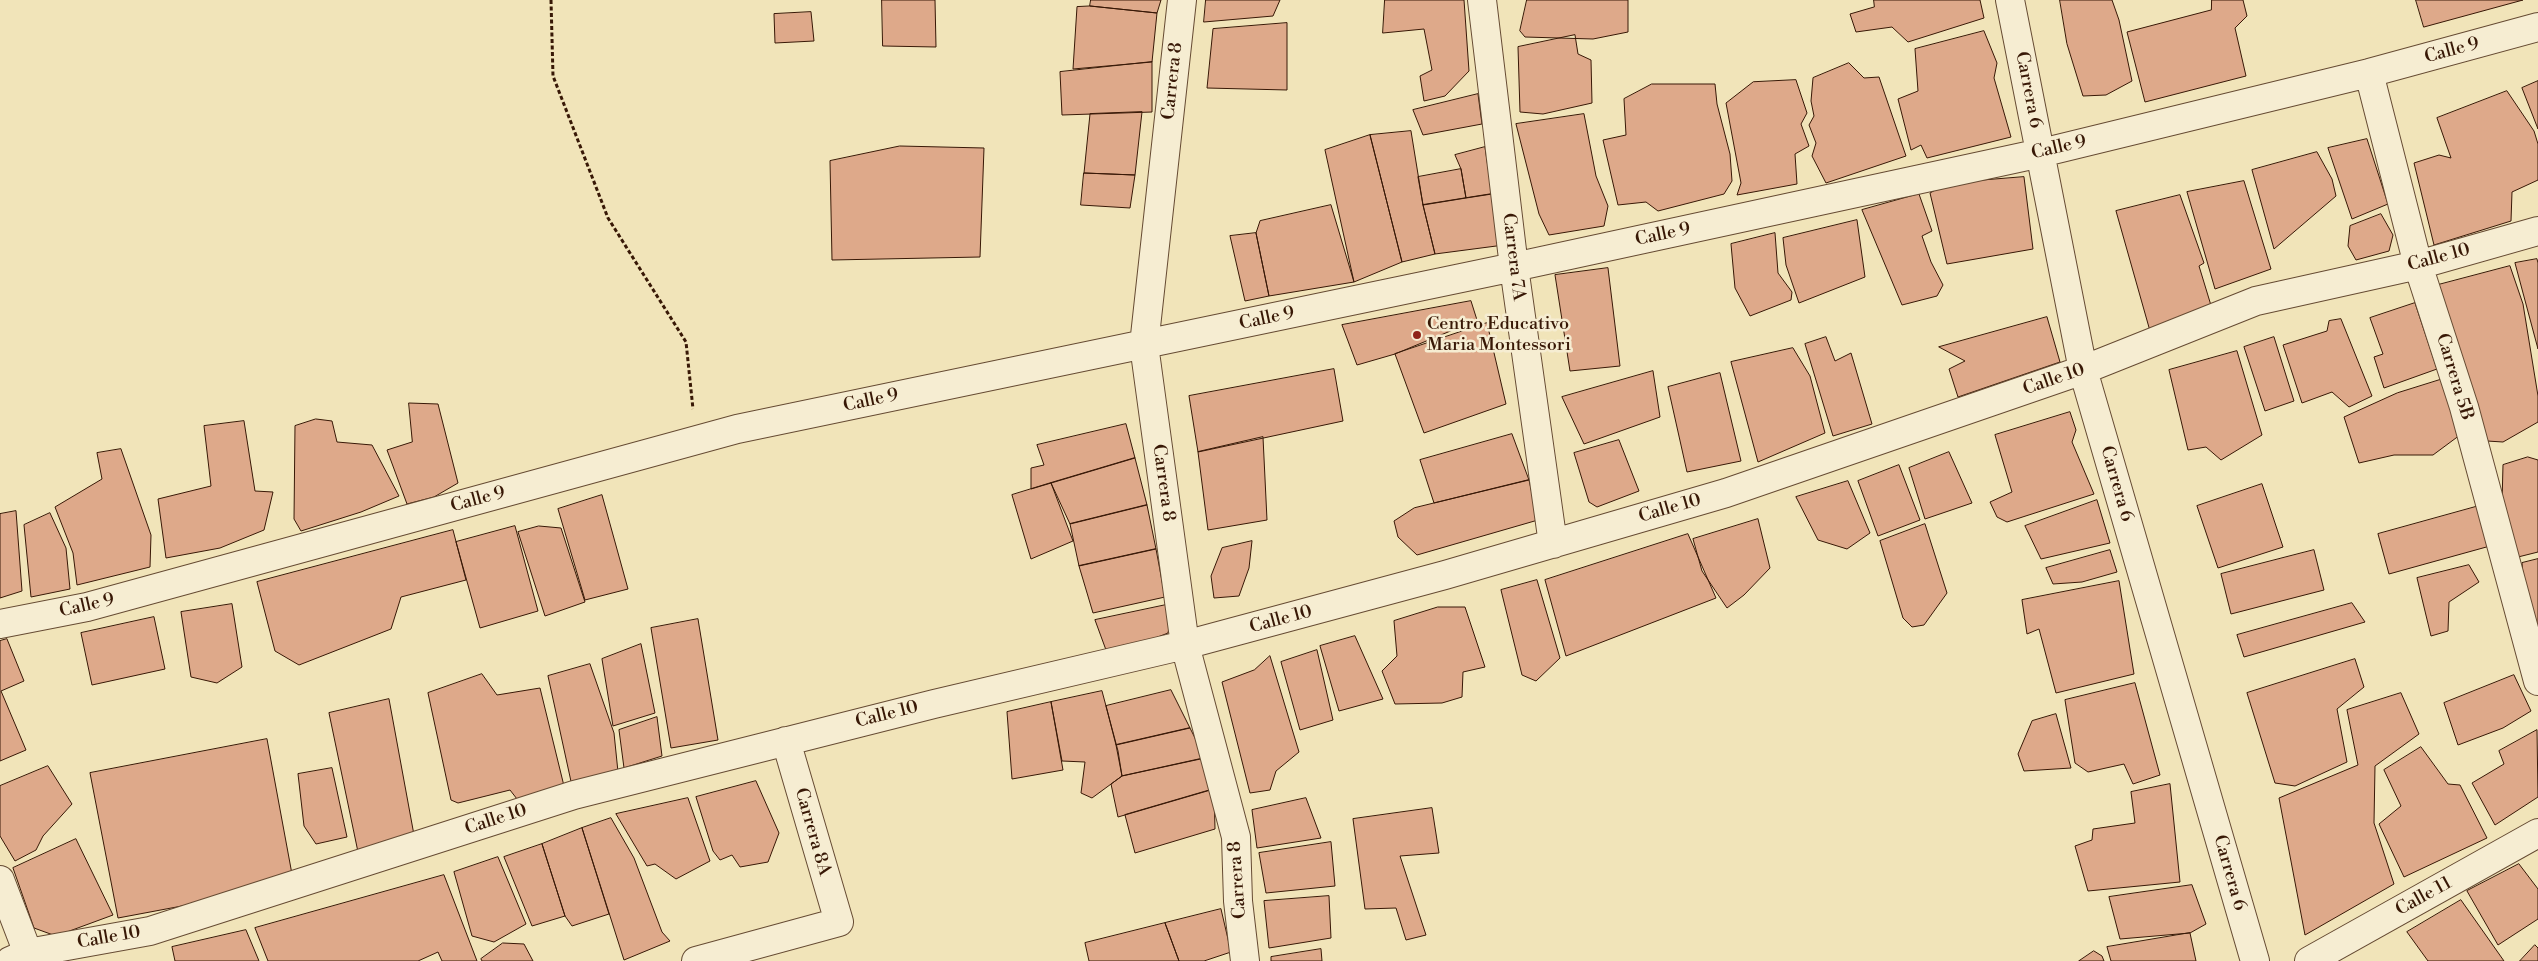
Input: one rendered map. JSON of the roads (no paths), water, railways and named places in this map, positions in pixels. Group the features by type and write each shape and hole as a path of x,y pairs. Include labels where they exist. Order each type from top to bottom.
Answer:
{"street":[{"name":"Carrera 8","path":"1182,0 1144,345 1185,645 1236,837 1238,901 1245,961"},
{"name":"Carrera 7A","path":"1482,0 1514,267 1553,544"},
{"name":"Carrera 6","path":"2010,0 2083,370 2255,961"},
{"name":"Calle 9","path":"0,624 87,607 737,429 1514,267 2041,153 2369,73 2538,27"},
{"name":"Carrera 5B","path":"2369,73 2418,265 2464,407 2538,681"},
{"name":"Calle 10","path":"23,958 150,931 574,796 786,741 1185,645 1553,544 1726,493 2083,370 2256,301 2418,265 2538,231"},
{"name":"Carrera 8A","path":"696,961 839,922 786,741"},
{"name":"Calle 11","path":"2309,961 2538,833"},
{"path":"0,880 23,958"}],"place":[{"name":"Centro Educativo Maria Montessori","path":"1417,335"}]}
